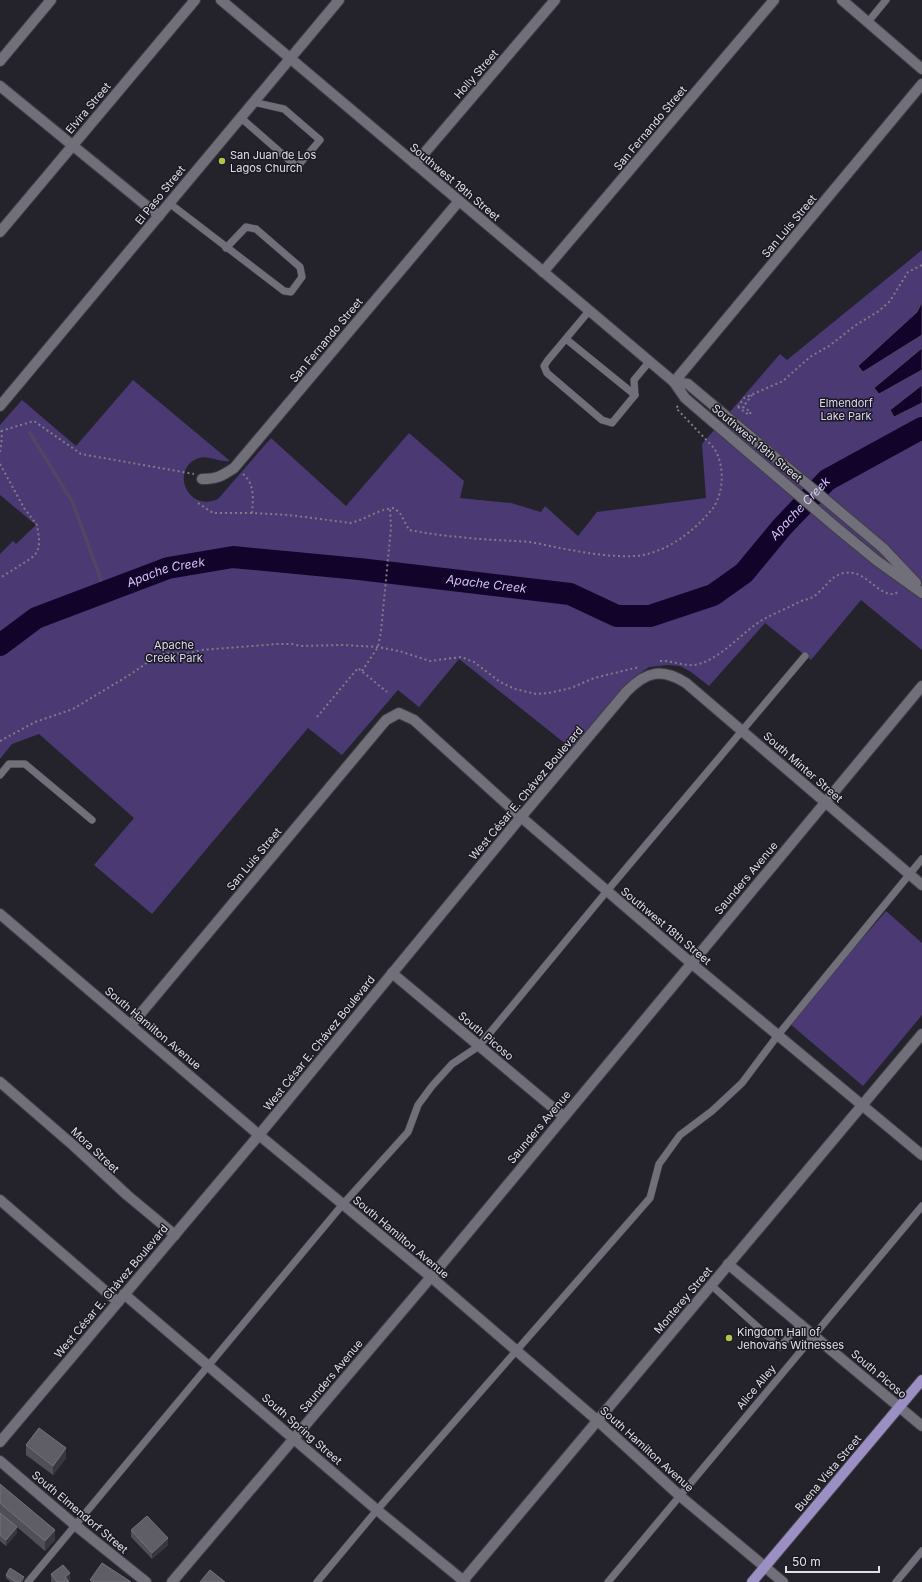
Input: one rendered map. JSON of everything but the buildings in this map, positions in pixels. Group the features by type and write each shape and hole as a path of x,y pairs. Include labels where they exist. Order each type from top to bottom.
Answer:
{"main road":[{"name":"Buena Vista Street","path":"752,1582 922,1380"}],"street":[{"path":"0,61 51,0"},
{"name":"Elvira Street","path":"0,232 195,0"},
{"name":"Southwest 19th Street","path":"221,0 674,382 686,398 837,528 876,560 922,593"},
{"name":"El Paso Street","path":"0,406 339,0"},
{"name":"Holly Street","path":"415,164 555,0"},
{"name":"San Fernando Street","path":"543,272 774,0"},
{"path":"842,0 922,69"},
{"name":"San Luis Street","path":"674,382 922,84"},
{"path":"0,86 159,216"},
{"name":"San Fernando Street","path":"202,479 212,479 222,476 234,468 459,201"},
{"name":"Southwest 19th Street","path":"674,382 688,384 778,459 883,548 922,589"},
{"name":"South Minter Street","path":"665,673 676,676 686,682 922,884"},
{"name":"West César E. Chávez Boulevard","path":"0,1442 260,1135 521,817 637,681 644,676 665,673"},
{"name":"Saunders Avenue","path":"172,1582 431,1276 922,686"},
{"name":"San Luis Street","path":"131,1025 386,720 399,713"},
{"name":"Southwest 18th Street","path":"399,713 414,720 521,817 691,963 922,1155"},
{"name":"South Hamilton Avenue","path":"0,914 260,1135 431,1276 598,1421 680,1496 784,1582"},
{"name":"South Picoso","path":"392,973 564,1116"},
{"name":"Monterey Street","path":"463,1582 922,1034"},
{"name":"Mora Street","path":"0,1082 174,1235"},
{"name":"South Spring Street","path":"0,1200 121,1298 209,1366 463,1582"},
{"name":"South Picoso","path":"728,1264 801,1323 922,1426"},
{"name":"South Elmendorf Street","path":"0,1461 146,1582"}],"lane":[{"path":"868,22 886,0"},
{"path":"240,118 297,167 320,140 284,109 253,102"},
{"path":"169,203 226,248 284,291 291,292 302,277 300,267 256,229 246,227 226,248"},
{"path":"589,311 544,366 547,373 602,420 612,423 635,395 634,380 649,362"},
{"path":"566,339 635,395"},
{"path":"28,1582 343,1204 408,1132 418,1105 432,1086 452,1064 479,1046 607,891 805,656"},
{"path":"0,775 9,764 25,764 92,820"},
{"path":"317,1582 377,1510 650,1198 659,1164 680,1135 712,1111 742,1083 778,1036 922,859"},
{"name":"Alice Alley","path":"608,1582 922,1206"},
{"path":"711,1285 780,1347 801,1323"},
{"path":"896,1582 922,1551"}],"path":[{"path":"734,411 744,398 782,381 810,357 879,311 890,301 908,272 922,265"},
{"path":"738,407 749,415 751,412 743,407 753,394"},
{"path":"198,503 213,513 289,515 351,523 390,508 394,508 400,514 408,530 458,537 530,542 579,552 635,556 667,546 687,533 703,519 718,501 721,490 720,462 718,454 676,408 680,403"},
{"path":"0,452 2,438 0,431 34,421 81,454 192,474 202,479"},
{"path":"0,464 24,508 37,525 39,538 39,547 35,555 0,578"},
{"path":"243,474 250,482 252,487 252,513"},
{"path":"362,672 378,647 381,631 391,528 390,508"},
{"path":"654,662 667,661 684,665 698,665 732,644 765,618 813,596 831,580 842,573 850,572 866,578 885,593 895,594 900,590"},
{"path":"0,741 35,722 73,709 165,653 186,654 209,649 278,644 378,647 399,651 430,661 461,657 474,662 500,682 515,689 536,694 549,693 571,688 594,678 640,666"},
{"path":"317,717 358,668 387,692"}],"green space":[{"name":"Apache Creek Park","path":"922,250 922,650 861,600 811,660 765,623 709,686 691,672 680,666 668,665 649,667 635,677 572,749 459,659 419,707 398,690 342,755 308,728 152,914 94,865 134,818 39,734 12,744 0,759 0,554 13,541 16,544 36,525 0,495 0,425 22,400 76,446 133,380 230,461 203,457 190,463 185,470 184,479 190,495 197,500 207,502 218,499 271,438 346,506 409,433 464,481 460,498 511,503 541,512 545,506 578,536 597,512 706,498 702,444 780,354 787,360"},
{"path":"886,911 922,943 922,1015 863,1086 789,1023"}],"shaded area":[{"path":"922,302 922,335 863,372 858,366 917,312"},
{"path":"922,348 922,370 879,394 874,388"},
{"path":"922,385 922,403 894,417 890,410"},
{"path":"922,421 922,434 908,440 904,433"}],"waterway":[{"name":"Apache Creek","path":"0,645 36,618 168,568 233,557 359,569 570,594 617,616 650,616 713,595 744,573 782,527 827,480 922,428"},
{"path":"30,433 73,503 105,591"}],"place":[{"name":"San Juan de Los Lagos Church","path":"222,161"},
{"name":"Kingdom Hall of Jehovahs Witnesses","path":"729,1338"}],"park label":[{"name":"Elmendorf Lake Park","path":"846,409"}]}
